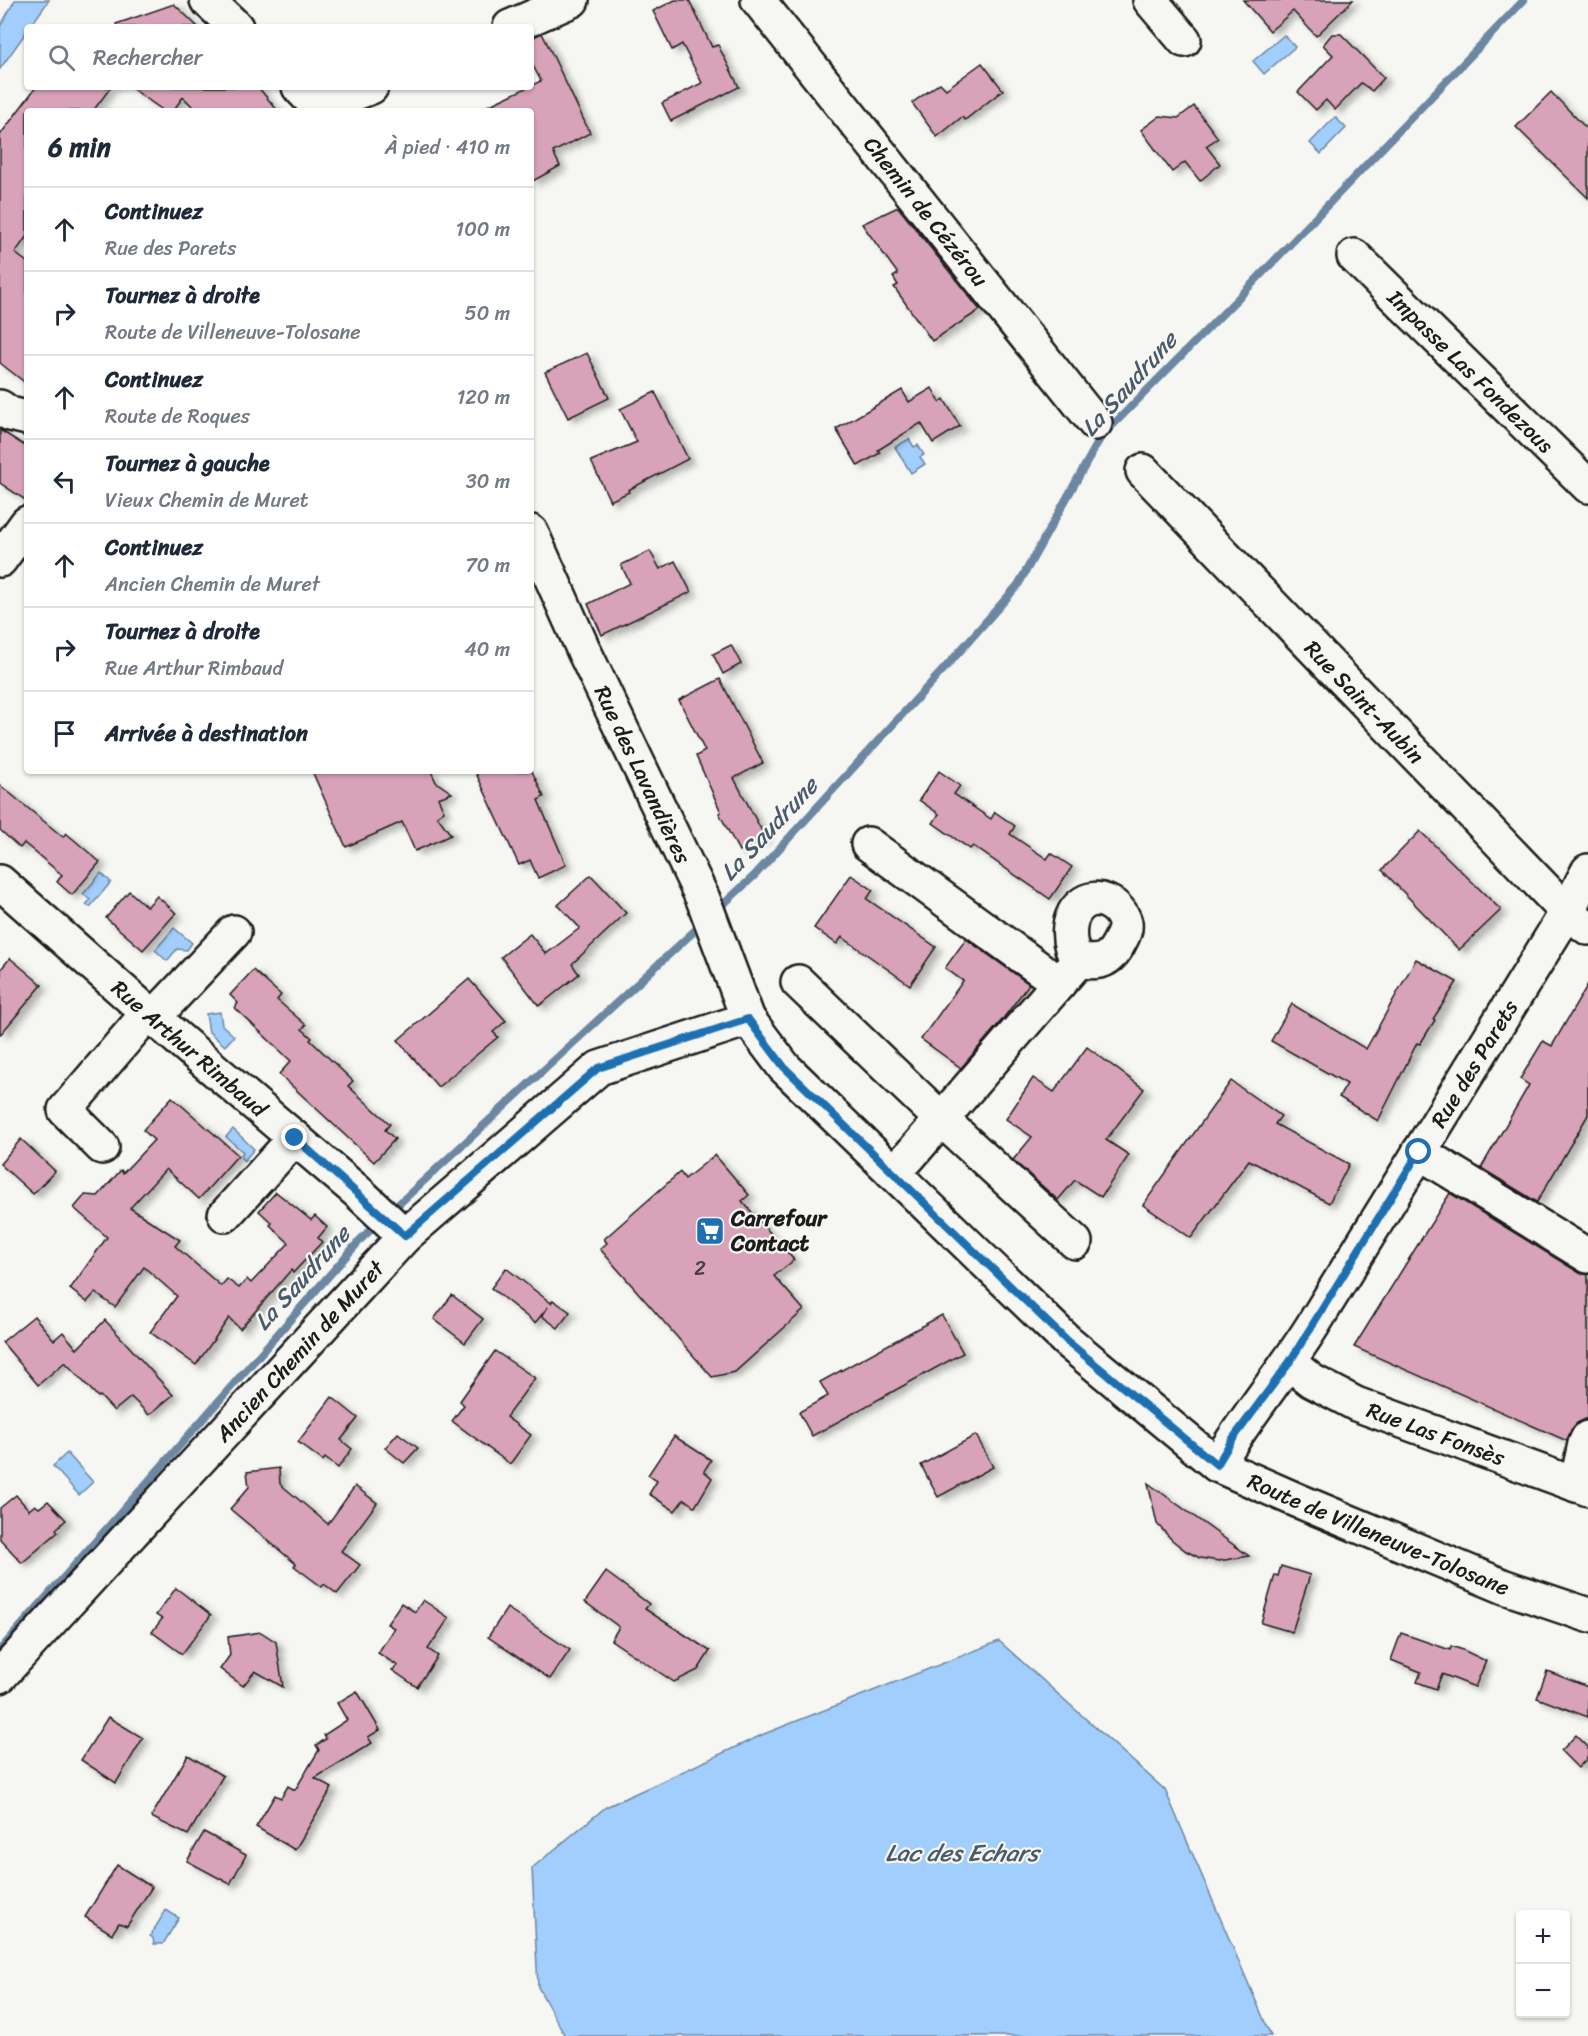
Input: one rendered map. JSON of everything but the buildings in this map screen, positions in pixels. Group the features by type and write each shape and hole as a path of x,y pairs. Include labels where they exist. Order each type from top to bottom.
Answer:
{"street":[{"path":"207,0 233,24"},
{"path":"517,24 572,0"},
{"name":"Chemin de Cézérou","path":"758,0 1095,423"},
{"path":"1150,0 1184,40"},
{"path":"314,102 360,90"},
{"name":"Impasse Las Fondezous","path":"1354,256 1588,486"},
{"path":"0,407 10,414 24,417"},
{"name":"Rue Saint-Aubin","path":"1143,471 1578,920"},
{"path":"0,560 24,527"},
{"name":"Rue des Lavandières","path":"534,539 584,651 698,889 748,1019 784,1067 892,1172"},
{"path":"868,844 1069,971 908,1158 892,1172"},
{"name":"Rue des Parets","path":"1217,1465 1232,1440 1289,1363 1419,1152 1578,920 1588,871"},
{"name":"Rue Arthur Rimbaud","path":"0,882 359,1193 405,1236"},
{"path":"102,1147 65,1110 151,1015 234,932"},
{"path":"798,982 941,1119 1075,1242"},
{"name":"Ancien Chemin de Muret","path":"0,1676 405,1236 598,1068 748,1019"},
{"path":"225,1215 295,1138"},
{"path":"1419,1152 1588,1256"},
{"name":"Route de Villeneuve-Tolosane","path":"892,1172 1067,1341 1217,1465 1504,1587 1588,1615"},
{"name":"Rue Las Fonsès","path":"1289,1363 1312,1381 1356,1404 1582,1487"},
{"path":"1582,1487 1585,1444 1588,1438"}],"water":[{"path":"15,0 49,0 32,24 24,24 24,35 0,69 0,27"},
{"path":"1284,35 1295,47 1264,74 1253,61"},
{"path":"1335,117 1346,128 1321,154 1310,143"},
{"path":"909,439 914,447 918,445 924,455 920,457 925,464 911,473 895,447"},
{"path":"101,873 111,882 90,907 86,905 90,900 83,894"},
{"path":"174,928 192,943 187,950 177,949 167,961 155,950"},
{"path":"220,1012 222,1025 234,1036 225,1046 209,1032 206,1014"},
{"path":"233,1129 254,1149 244,1161 240,1157 243,1152 226,1137"},
{"path":"67,1453 93,1482 79,1495 53,1466"},
{"name":"Lac des Echars","path":"999,1641 1165,1790 1271,2036 565,2036 538,1987 532,1868 606,1807 764,1734"},
{"path":"166,1910 179,1918 163,1944 154,1944 150,1936"}],"waterway":[{"name":"La Saudrune","path":"716,911 754,876 1018,585 1101,437 1249,287 1524,0"},
{"name":"La Saudrune","path":"390,1212 703,923"},
{"name":"La Saudrune","path":"0,1650 362,1238 379,1222"}],"place":[{"name":"Carrefour Contact","path":"710,1231"}],"route":[{"path":"295,1138 405,1236 598,1068 748,1019 784,1067 1067,1341 1217,1465 1232,1440 1289,1363 1419,1152"}]}
